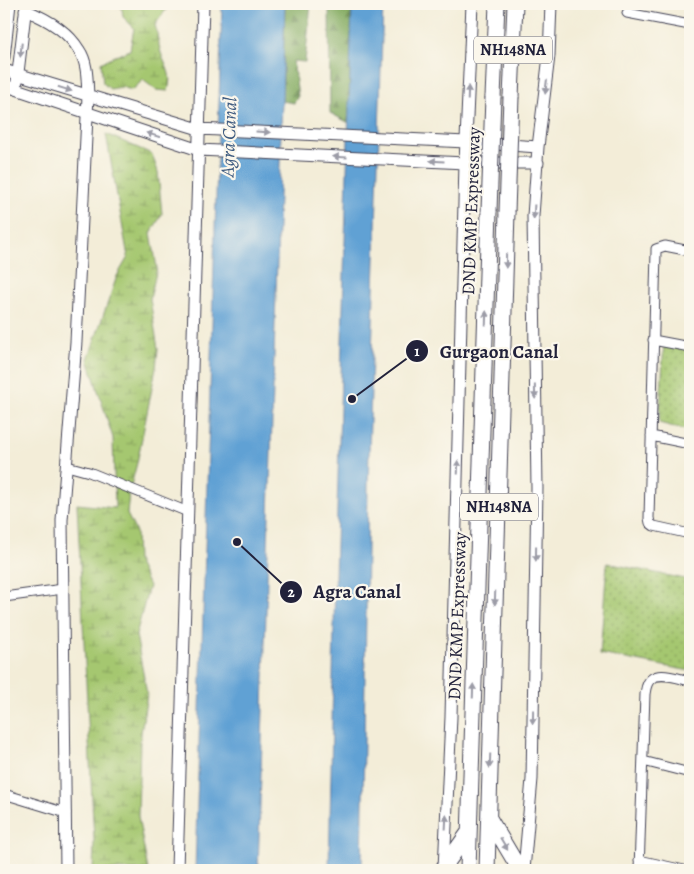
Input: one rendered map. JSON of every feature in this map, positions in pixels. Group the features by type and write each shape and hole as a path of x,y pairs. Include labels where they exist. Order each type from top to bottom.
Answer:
{"highway":[{"name":"DND KMP Expressway","path":"468,870 497,4"},
{"name":"DND KMP Expressway","path":"487,870 515,4"},
{"path":"489,818 520,870"},
{"path":"444,868 469,832"}],"street":[{"path":"4,57 10,4"},
{"path":"177,870 203,4"},
{"path":"444,868 451,717 465,162 472,4"},
{"path":"524,870 532,778 537,488 533,216 538,147 549,56 551,4"},
{"path":"16,90 26,7 68,37 80,51 87,75 88,96 76,342 62,520 66,870"},
{"path":"627,13 690,25"},
{"path":"4,70 199,128 538,147"},
{"path":"4,86 199,150 465,162 538,163"},
{"path":"690,251 665,246 656,249 650,522 660,528 690,534"},
{"path":"653,340 690,348"},
{"path":"651,436 690,444"},
{"path":"67,466 89,472 188,512"},
{"path":"4,597 63,589"},
{"path":"639,870 645,694 647,683 651,678 659,676 690,681"},
{"path":"643,761 690,773"},
{"path":"4,794 66,813"},
{"path":"640,860 684,870"}],"green space":[{"path":"117,4 170,4 155,25 160,50 170,80 168,91 156,90 143,80 132,90 122,87 110,89 103,83 101,63 130,50 134,28 123,17 122,9"},
{"path":"285,4 311,4 305,62 293,61 298,96 294,103 282,101"},
{"path":"329,4 352,4 349,123 330,113"},
{"path":"106,134 152,154 158,172 162,214 151,233 157,268 150,299 158,349 156,368 129,493 127,514 136,532 137,561 149,586 136,635 147,694 140,740 138,816 148,870 93,870 94,840 77,504 115,508 113,438 88,359 117,276 128,257"},
{"path":"664,343 690,349 690,431 659,423"},
{"path":"607,563 690,580 690,671 600,654"}],"water":[{"path":"222,4 285,4 258,870 195,870"},
{"path":"352,4 383,4 368,486 362,870 329,870 335,577"}],"place":[{"name":"Gurgaon Canal","path":"352,399"},
{"name":"Agra Canal","path":"237,542"}]}
